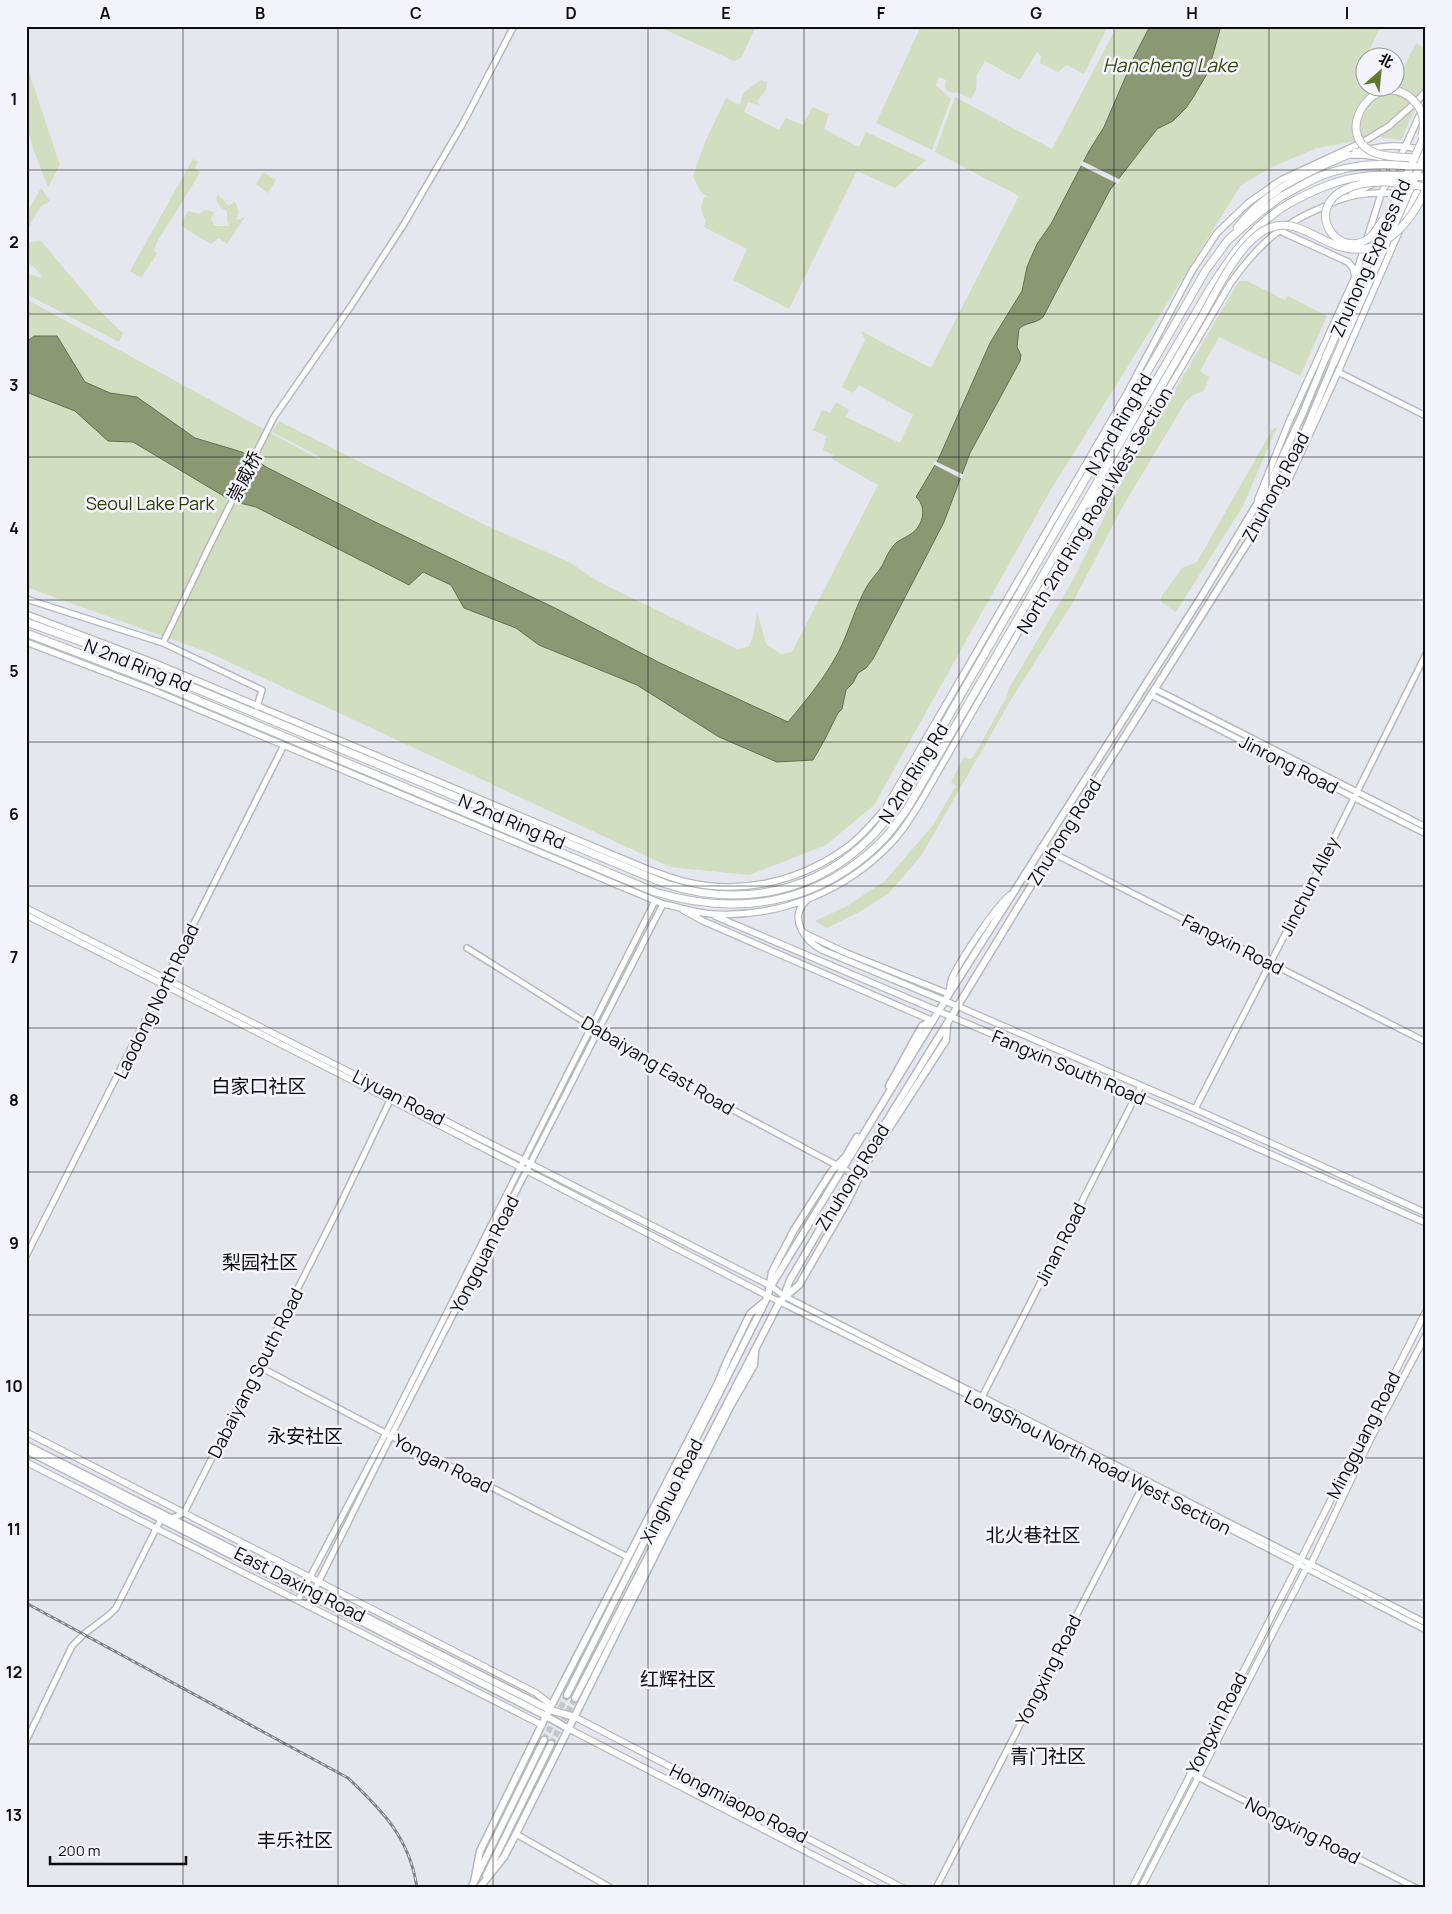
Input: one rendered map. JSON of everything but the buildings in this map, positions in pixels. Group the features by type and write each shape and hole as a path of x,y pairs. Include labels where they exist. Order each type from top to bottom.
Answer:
{"highway":[{"path":"1418,147 1423,130 1423,119 1420,108 1412,99 1396,91 1385,91 1374,95 1365,102 1359,112 1357,128 1359,138 1369,150 1379,155 1390,157 1426,159"},
{"name":"Zhuhong Express Rd","path":"1326,357 1426,132"},
{"name":"Zhuhong Express Rd","path":"1334,362 1426,152"},
{"path":"1228,240 1250,211 1266,197 1346,154"},
{"name":"N 2nd Ring Rd","path":"26,622 111,654 666,884 686,890 725,896 758,894 795,886 832,867 850,854 871,838 890,815 918,770 1198,282 1228,240 1282,196 1316,178 1349,168 1386,164 1426,168"},
{"name":"N 2nd Ring Rd","path":"26,633 152,681 656,892 683,900 725,905 753,904 788,897 819,885 856,864 883,840 907,809 1086,510 1173,350 1233,252 1251,232 1288,204 1310,192 1335,183 1366,176 1426,178"},
{"path":"1086,510 1102,490 1234,262 1257,235 1276,225 1284,225 1305,230 1340,247 1356,250 1370,248 1384,242 1398,231 1414,210 1426,188 1397,182 1374,182 1353,186 1340,192 1329,202 1326,208 1325,221 1333,236 1345,242 1357,243 1369,238 1390,210"}],"main road":[{"name":"North 2nd Ring Road West Section","path":"26,614 155,663 641,866 690,883 717,887 740,887 791,877 826,860 851,844 885,809 1126,395 1192,272 1217,233 1248,203 1271,186 1292,174 1363,142 1402,116 1426,91"},
{"name":"Zhuhong Road","path":"1256,504 1289,422 1355,278 1381,194 1426,101"},
{"path":"1320,167 1331,156 1378,147 1406,145 1426,152"},
{"path":"1346,154 1378,157 1384,170 1379,181 1348,197"},
{"path":"1273,498 1289,479 1415,195 1426,178"},
{"path":"1348,197 1381,194 1426,196"},
{"name":"North 2nd Ring Road West Section","path":"26,642 98,669 284,745 663,904 710,914 749,914 781,908 809,898 843,882 884,850 904,827 924,796 1086,510 1117,474 1147,427 1230,284 1248,258 1278,230 1305,214 1348,197"},
{"path":"1278,230 1348,262 1353,268 1355,278"},
{"name":"Zhuhong Road","path":"771,1286 841,1167 1010,895 1198,602 1272,479 1299,423 1326,357"},
{"name":"Zhuhong Road","path":"782,1298 794,1272 853,1174 952,1017 1051,853 1260,523 1300,443 1334,362"},
{"path":"1102,490 1117,474"},
{"path":"809,898 801,907 799,923 804,933 818,941 949,994"},
{"path":"677,907 703,921 933,1021"},
{"name":"Liyuan Road","path":"26,908 164,982"},
{"name":"Fangxin South Road","path":"710,914 1136,1095 1426,1223"},
{"name":"Liyuan Road","path":"26,915 392,1097 524,1160 771,1286"},
{"name":"Fangxin South Road","path":"799,923 805,938 822,950 958,1006 1195,1109 1426,1213"},
{"path":"782,1298 799,1285 864,1167 946,1040 946,1024"},
{"name":"Liyuan Road","path":"392,1097 767,1298"},
{"path":"857,1182 863,1159"},
{"name":"Xinghuo Road","path":"567,1695 644,1545 670,1484 697,1432 720,1394 767,1298 771,1286"},
{"path":"697,1432 750,1314 767,1298"},
{"name":"Xinghuo Road","path":"575,1698 782,1298"},
{"name":"Mingguang Road","path":"1300,1562 1426,1310"},
{"name":"Mingguang Road","path":"1308,1567 1370,1440 1426,1335"},
{"path":"480,1887 504,1857 516,1834 731,1405 754,1365 755,1348"},
{"path":"720,1394 724,1369"},
{"path":"26,1432 536,1693 550,1704 548,1713"},
{"name":"East Daxing Road","path":"26,1445 172,1518 313,1594 548,1713 569,1729"},
{"name":"East Daxing Road","path":"26,1450 304,1589"},
{"path":"26,1462 542,1725"},
{"path":"472,1885 480,1851 542,1725 628,1557 670,1484"},
{"path":"644,1545 645,1527"},
{"path":"655,1556 660,1534"},
{"name":"Yongxin Road","path":"1132,1888 1300,1562"},
{"name":"Yongxin Road","path":"1141,1888 1308,1567"},
{"name":"East Daxing Road","path":"548,1713 575,1718"},
{"name":"Hongmiaopo Road","path":"575,1718 903,1888"},
{"name":"Hongmiaopo Road","path":"569,1729 877,1888"},
{"path":"472,1885 544,1740"},
{"path":"480,1887 551,1744"}],"street":[{"name":"崇威桥","path":"163,643 224,515 274,417 404,224 462,125 514,26"},
{"path":"1338,372 1426,416"},
{"path":"26,599 163,643 262,690 257,707"},
{"name":"Jinchun Alley","path":"1195,1109 1426,654"},
{"name":"Jinrong Road","path":"1153,692 1355,795 1426,834"},
{"name":"Laodong North Road","path":"26,1256 284,745"},
{"name":"Jinrong Road","path":"1355,795 1426,827"},
{"name":"Fangxin Road","path":"1041,847 1426,1042"},
{"name":"Yongquan Road","path":"524,1169 524,1160 655,901"},
{"name":"Yongquan Road","path":"307,1605 388,1435 524,1169 530,1164 663,904"},
{"name":"Dabaiyang East Road","path":"468,948 592,1027 720,1103 853,1174"},
{"name":"Jinan Road","path":"981,1399 1141,1086"},
{"name":"Dabaiyang South Road","path":"184,1513 337,1211 392,1097"},
{"name":"LongShou North Road West Section","path":"771,1286 782,1298 1145,1482 1426,1630"},
{"name":"LongShou North Road West Section","path":"767,1298 782,1298"},
{"name":"Yongan Road","path":"258,1366 388,1435 628,1557"},
{"name":"Yongquan Road","path":"298,1600 388,1435"},
{"name":"Yongxing Road","path":"936,1888 1145,1482"},
{"path":"26,1741 68,1652 84,1634 116,1608 161,1519 172,1518 184,1513"},
{"name":"LongShou North Road West Section","path":"1308,1567 1426,1623"},
{"name":"Nongxing Road","path":"1190,1773 1416,1888"},
{"path":"516,1834 610,1888"}],"green space":[{"path":"657,26 756,26 741,58 734,61"},
{"path":"921,26 1108,26 1084,74 1067,65 1058,72 1040,63 1041,56 1037,52 1020,80 985,61 977,75 976,90 971,99 957,92 947,91 945,86 946,80 939,77 936,85 951,99 932,150 876,123"},
{"name":"Seoul Lake Park","path":"1117,26 1381,26 1370,48 1354,48 1354,98 1404,98 1404,66 1416,43 1426,49 1426,84 1401,140 1379,137 1317,148 1316,146 1315,149 1272,167 1241,185 1050,491 874,805 826,845 749,875 670,867 210,653 26,587 26,299 320,460 320,457 272,432 279,421 487,526 569,562 597,581 737,649 748,647 753,638 757,611 766,644 781,654 792,652 878,485 832,459 833,455 823,450 826,436 813,430 822,410 830,413 836,402 849,410 846,417 900,443 913,415 859,385 853,393 842,387 865,340 861,331 931,368 1019,196 935,152 955,97 1052,149"},
{"path":"26,63 60,165 48,187 26,125"},
{"path":"761,80 767,82 766,90 757,101 759,105 748,102 744,112 779,130 786,118 803,125 812,107 829,114 824,129 859,147 866,132 926,160 895,188 857,171 789,309 733,280 747,249 704,227 706,221 702,212 702,203 704,197 709,198 700,191 693,176 705,142 726,98 740,105 743,93"},
{"path":"193,159 198,162 195,168 200,173 157,242 154,250 157,254 141,278 130,271"},
{"path":"263,172 276,180 268,193 256,184"},
{"path":"41,188 50,201 41,206 26,232 26,214"},
{"path":"218,194 228,206 235,202 239,212 236,220 245,217 227,244 219,238 211,244 187,230 181,223 188,211 200,214 204,210 215,212 211,218 214,226 229,226 227,211 220,207 216,199"},
{"path":"41,241 99,310 123,333 119,342 26,294 26,273 41,278 40,273 26,260 26,249 30,242"},
{"path":"1239,281 1247,281 1285,300 1288,296 1327,316 1300,376 1219,337 1200,371 1209,377 1204,391 1193,395 1186,401 1123,506 1072,604 1015,693 921,856 889,893 861,911 827,928 815,921 847,906 885,881 933,825 956,786 951,782 964,757 970,759 973,757 1005,700 1009,688 1073,580 1123,479"},
{"path":"1277,427 1243,506 1176,612 1161,602 1161,597 1182,568 1197,562 1272,430"}],"water":[{"name":"Hancheng Lake","path":"1150,26 1221,26 1208,72 1186,108 1173,121 1157,129 1110,190 1043,317 1019,329 1017,347 1021,355 1020,361 970,453 944,522 873,659 866,668 858,673 853,683 846,690 842,709 813,760 777,762 719,737 637,685 539,645 516,628 464,608 451,585 423,572 409,585 256,507 232,501 133,442 108,441 75,411 26,392 26,342 34,336 57,336 85,382 110,393 137,397 195,438 242,452 268,468 375,522 555,608 660,663 788,722 834,661 869,582 882,566 891,548 913,533 920,524 923,510 920,501 916,497 938,460 990,343 1022,291 1027,267 1037,244 1051,224 1089,151 1104,127 1135,55"}],"pier":[{"path":"1082,161 1121,180 1118,184 1080,165"},
{"path":"250,455 258,459 235,505 231,504 226,501"},
{"path":"935,461 964,475 962,479 933,464"}],"tunnel":[{"path":"544,1740 567,1695"},
{"path":"551,1744 575,1698"}],"railway":[{"path":"26,1603 348,1778 373,1802 393,1827 408,1855 417,1888"}],"district":[{"name":"白家口社区","path":"259,1086"},
{"name":"梨园社区","path":"260,1262"},
{"name":"永安社区","path":"305,1436"},
{"name":"北火巷社区","path":"1033,1535"},
{"name":"红辉社区","path":"678,1679"},
{"name":"青门社区","path":"1048,1756"},
{"name":"丰乐社区","path":"295,1840"}]}
